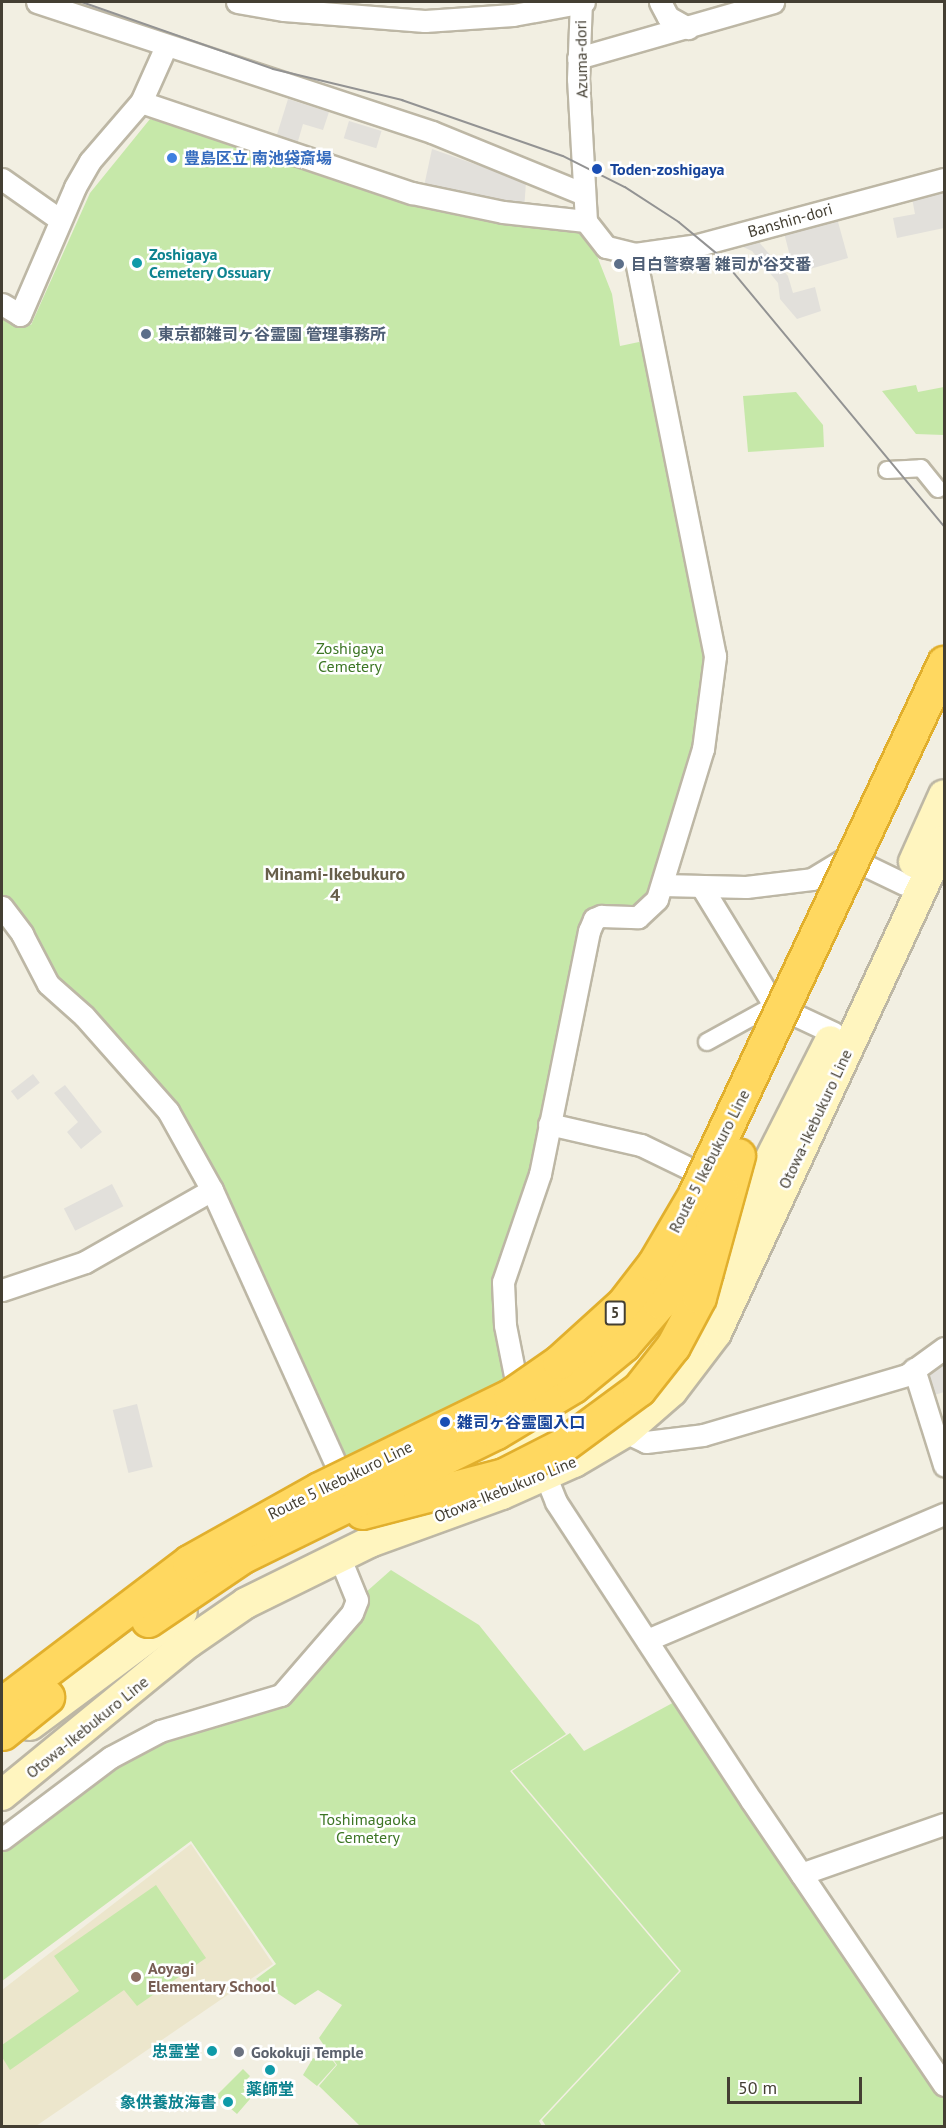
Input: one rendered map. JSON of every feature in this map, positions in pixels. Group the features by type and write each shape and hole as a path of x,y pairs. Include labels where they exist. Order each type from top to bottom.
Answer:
{"highway":[{"name":"Route 5 Ikebukuro Line","path":"2,1704 189,1562 319,1489 510,1396 559,1362 623,1304 663,1250 694,1196 945,663"},
{"name":"Route 5 Ikebukuro Line","path":"2,1732 159,1611 286,1533 520,1419 600,1365 644,1323 675,1280 738,1155 945,714"},
{"path":"286,1533 504,1475 563,1445 631,1395 657,1368 688,1322 710,1267 738,1155"}],"main road":[{"name":"Otowa-Ikebukuro Line","path":"2,1795 217,1621 339,1556 364,1528 532,1439 607,1392 652,1351 712,1274 834,1033 945,795"},
{"name":"Otowa-Ikebukuro Line","path":"2,1747 216,1589 271,1557 545,1476 624,1432 672,1392 716,1333 944,842"},
{"name":"Otowa-Ikebukuro Line","path":"2,1715 209,1560 346,1488 517,1393 559,1381 608,1341 750,1201"}],"street":[{"path":"37,2 432,132 584,194"},
{"path":"243,2 425,21 513,15 582,2"},
{"name":"Azuma-dori","path":"582,2 578,57 586,221"},
{"path":"660,2 668,17 688,28"},
{"path":"578,57 688,28 773,2"},
{"path":"2,304 20,315 59,219 90,161 141,102 166,46"},
{"path":"141,102 412,193 503,212 586,221 606,247 635,254 694,568 708,614 715,656 703,749 662,885 653,907 645,913 594,919 540,1174 503,1282 517,1393 556,1502 801,1874 945,2085"},
{"path":"2,179 59,219"},
{"name":"Banshin-dori","path":"635,254 698,245 945,179"},
{"path":"887,470 921,468 938,489"},
{"path":"517,1393 624,1284 700,1173 776,1006 945,651"},
{"path":"662,885 703,889 812,879 848,857"},
{"path":"848,857 904,884"},
{"path":"703,889 776,1006 834,1033"},
{"path":"2,907 22,934 48,984 84,1016 168,1111 212,1190 364,1528"},
{"path":"707,1042 776,1006"},
{"path":"549,1124 641,1144 750,1201"},
{"path":"2,1290 85,1262 212,1190"},
{"path":"624,1432 646,1442 703,1435 907,1375 945,1348"},
{"path":"914,1369 945,1466"},
{"path":"647,1640 945,1514"},
{"path":"2,1839 111,1757 160,1731 281,1695 352,1613 357,1600 339,1556"},
{"path":"801,1874 945,1824"}],"shaded area":[{"path":"288,99 329,112 323,130 303,124 296,148 275,141"},
{"path":"349,121 382,131 376,148 344,138"},
{"path":"432,149 526,182 524,210 423,191"},
{"path":"944,185 944,228 897,238 893,218 915,214 911,193"},
{"path":"835,211 848,258 810,269 806,256 791,260 782,225"},
{"path":"753,235 788,276 793,293 815,287 821,311 797,319 780,299 778,283 752,251 730,241"},
{"path":"33,1074 40,1083 18,1100 11,1091"},
{"path":"65,1085 102,1132 81,1149 67,1132 78,1122 54,1093"},
{"path":"112,1184 123,1206 75,1231 64,1209"},
{"path":"944,1355 944,1392 928,1397 921,1373"},
{"path":"137,1404 153,1467 128,1473 113,1410"},
{"name":"Aoyagi Elementary School","path":"191,1844 273,1964 36,2126 2,2126 2,1990"}],"green space":[{"name":"Zoshigaya Cemetery","path":"150,119 430,199 572,221 588,233 612,294 620,346 639,342 648,347 710,656 686,783 643,907 603,909 533,1180 497,1284 508,1379 341,1463 168,1111 52,980 2,897 2,309 31,325 90,193"},
{"path":"916,385 918,392 944,387 944,435 916,434 882,391"},
{"path":"796,392 823,425 824,447 748,452 743,396"},
{"name":"Toshimagaoka Cemetery","path":"391,1570 479,1625 566,1734 510,1771 679,1971 539,2121 542,2126 360,2126 319,2086 337,2065 319,2038 342,2005 318,1990 295,2005 256,1979 276,1964 191,1841 2,1981 2,1846 112,1766 164,1737 286,1700 365,1593"},
{"path":"678,1700 944,2097 944,2126 546,2126 542,2120 681,1971 512,1771 570,1733 584,1751"},
{"path":"156,1885 206,1958 137,2006 124,1990 10,2070 2,2057 2,2045 79,1991 54,1956"},
{"path":"325,2050 336,2065 317,2086 303,2075 313,2058 318,2060"},
{"path":"243,2069 250,2076 243,2084 250,2099 237,2114 216,2096"}],"tram line":[{"path":"82,2 273,69 402,100 563,156 625,187 679,222 720,256 944,526"}],"place":[{"name":"豊島区立 南池袋斎場","path":"172,158"},
{"name":"Toden-zoshigaya","path":"597,169"},
{"name":"Zoshigaya Cemetery Ossuary","path":"137,263"},
{"name":"目白警察署 雑司が谷交番","path":"619,264"},
{"name":"東京都雑司ヶ谷霊園 管理事務所","path":"146,334"},
{"name":"雑司ヶ谷霊園入口","path":"445,1422"},
{"name":"Aoyagi Elementary School","path":"136,1977"},
{"name":"忠霊堂","path":"212,2051"},
{"name":"Gokokuji Temple","path":"239,2052"},
{"name":"薬師堂","path":"270,2070"},
{"name":"象供養放海書","path":"228,2102"}],"district":[{"name":"Minami-Ikebukuro 4","path":"335,885"}]}
